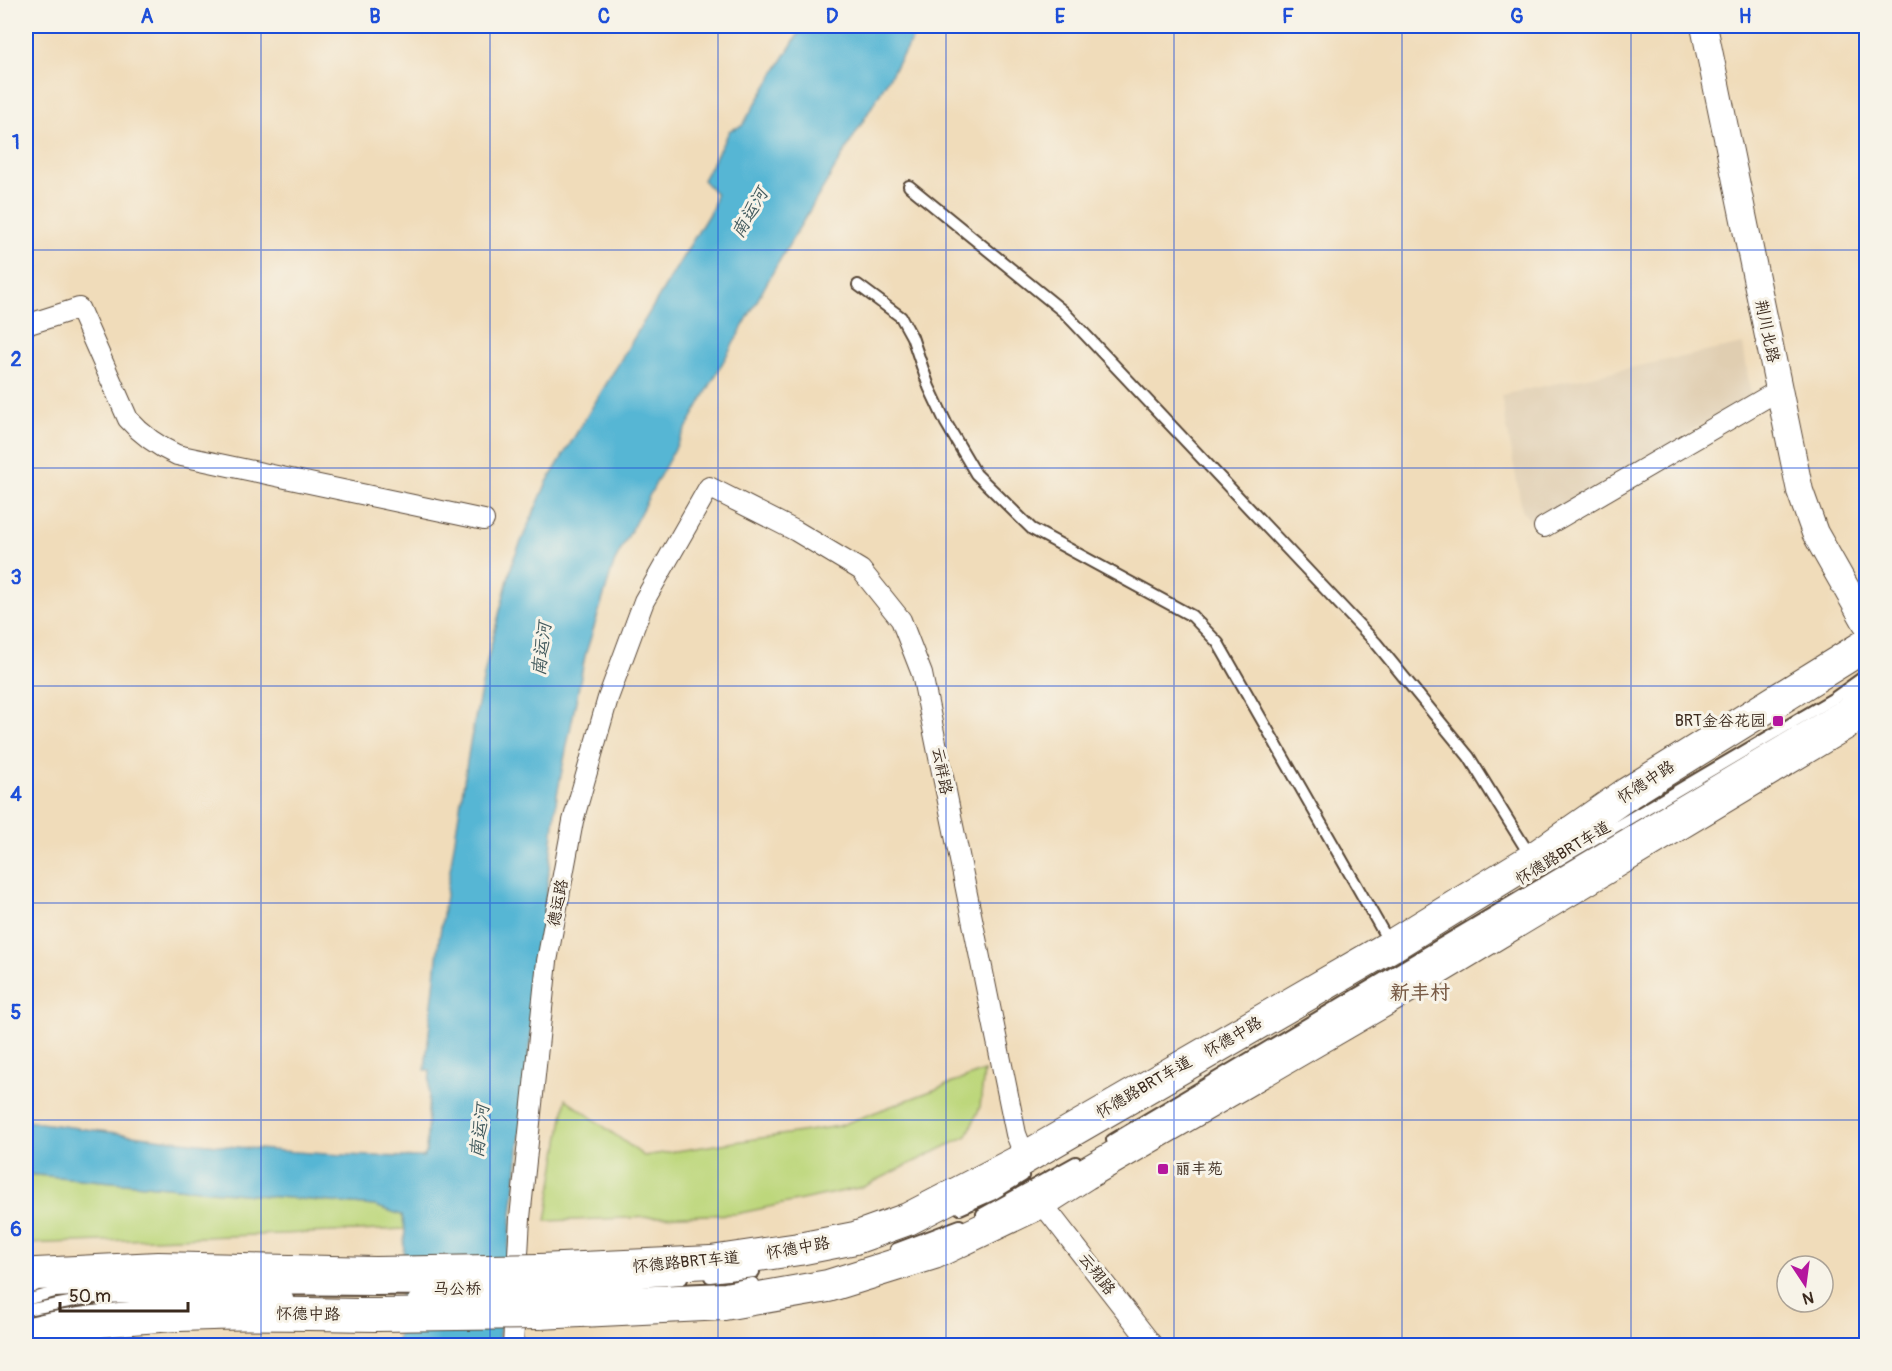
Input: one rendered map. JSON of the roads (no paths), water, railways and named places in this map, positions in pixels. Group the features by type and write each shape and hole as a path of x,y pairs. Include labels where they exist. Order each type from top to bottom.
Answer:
{"main road":[{"name":"怀德中路","path":"540,1292 855,1238 908,1219 1028,1164 1391,946 1534,867 1638,787 1866,645"},
{"path":"540,1292 724,1305 828,1286 934,1253 1041,1203 1095,1168 1414,983 1866,711"},
{"path":"28,1282 158,1268 375,1294"},
{"name":"马公桥","path":"375,1294 540,1292"},
{"name":"马公桥","path":"375,1294 540,1292"},
{"name":"怀德中路","path":"26,1334 43,1329 138,1316 237,1313 375,1294"}],"street":[{"name":"荆川北路","path":"1704,26 1800,491 1815,533 1866,623"},
{"path":"26,325 79,308 128,419 141,434 158,447 177,455 484,520"},
{"path":"1544,528 1779,390"},
{"name":"云祥路","path":"709,487 796,531 861,570 901,620 922,674 1016,1134 1028,1164"},
{"name":"德运路","path":"513,1346 520,1218 547,962 573,821 608,698 644,601 709,487"},
{"name":"云翔路","path":"1041,1203 1153,1346"}],"lane":[{"path":"909,186 1064,312 1376,643 1469,757 1534,867"},
{"path":"858,285 901,317 912,336 929,387 946,423 976,474 1032,529 1192,616 1218,643 1391,946"},
{"name":"怀德路BRT车道","path":"1534,867 1834,698 1866,675"},
{"name":"怀德路BRT车道","path":"1099,1148 1830,712 1866,687"},
{"path":"891,1251 971,1219 1089,1154"},
{"path":"952,1212 992,1195 1028,1164"},
{"name":"怀德路BRT车道","path":"768,1275 724,1288 540,1292 696,1278 768,1275"},
{"path":"26,1310 91,1298 375,1294"}],"water":[{"name":"南运河","path":"803,26 920,26 778,263 614,563 585,656 557,795 498,1345 397,1345 405,1229 402,1215 375,1206 26,1174 26,1121 174,1140 323,1154 423,1157 426,1153 430,1070 425,1070 439,940 470,743 487,661 513,560 547,482 713,207 716,194 703,180 730,130 742,126"}],"place":[{"name":"BRT金谷花园","path":"1778,721"},
{"name":"丽丰苑","path":"1163,1169"}],"district":[{"name":"新丰村","path":"1420,992"}]}
